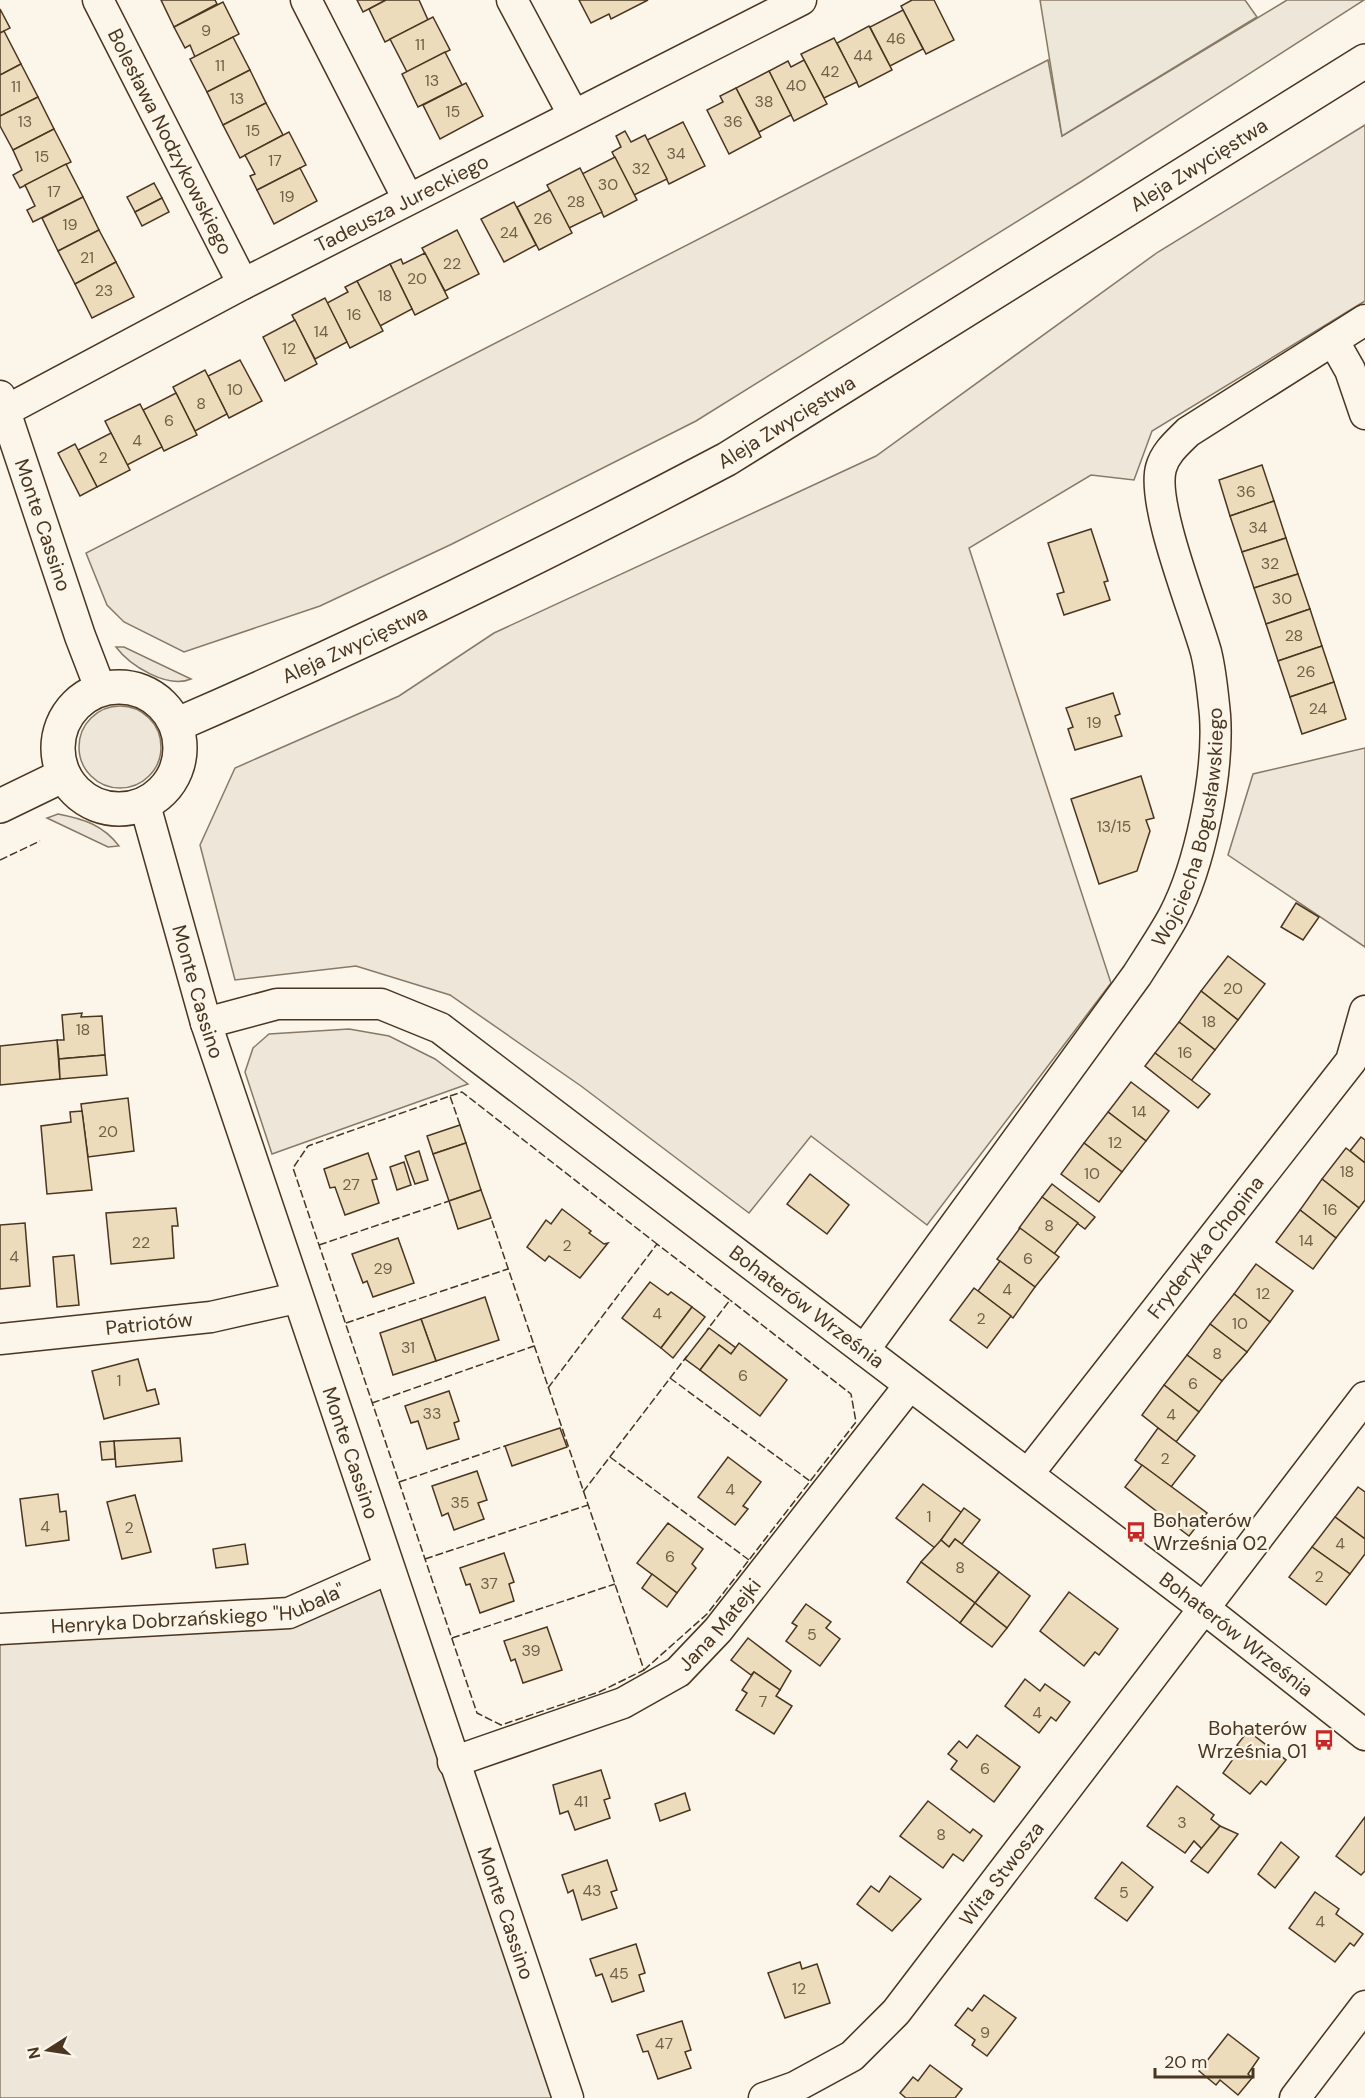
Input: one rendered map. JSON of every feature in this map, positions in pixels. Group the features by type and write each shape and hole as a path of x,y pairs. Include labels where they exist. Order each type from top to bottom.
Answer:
{"main road":[{"name":"Aleja Zwycięstwa","path":"176,724 436,606 727,459 1365,61"},
{"path":"119,686 145,692 166,709 176,724 180,744 178,764 170,782 145,804 122,809 98,805 78,794 64,775 58,760 58,743 64,719 77,703 100,688 119,686"},
{"path":"0,806 64,775"}],"street":[{"name":"Bolesława Nodzykowskiego","path":"98,0 243,284"},
{"path":"306,0 408,199"},
{"path":"512,0 573,114"},
{"name":"Tadeusza Jureckiego","path":"3,404 801,0"},
{"name":"Wojciecha Bogusławskiego","path":"864,1350 1137,975 1174,916 1200,846 1213,773 1215,716 1206,654 1166,521 1161,495 1161,469 1170,450 1188,432 1365,321"},
{"path":"1333,340 1350,370 1365,414"},
{"name":"Monte Cassino","path":"3,404 80,636 100,688"},
{"name":"Monte Cassino","path":"145,804 206,1023 296,1298 568,2098"},
{"name":"Bohaterów Września","path":"206,1023 277,1004 381,1004 440,1028 909,1386 1029,1474 1365,1735"},
{"name":"Fryderyka Chopina","path":"1029,1474 1351,1060 1365,1011"},
{"name":"Patriotów","path":"0,1339 211,1317 296,1298"},
{"name":"Jana Matejki","path":"453,1762 623,1703 678,1672 718,1630 909,1386"},
{"name":"Wita Stwosza","path":"764,2098 795,2087 852,2056 896,2012 1365,1397"},
{"name":"Henryka Dobrzańskiego \"Hubala\"","path":"0,1629 289,1613 388,1569"},
{"path":"1295,2098 1365,2006"}],"shaded area":[{"path":"1040,0 1245,0 1257,17 1062,136"},
{"path":"1287,0 1364,0 1082,181 696,421 452,544 320,606 184,652 124,622 107,605 86,553 1048,60 1062,136"},
{"path":"1365,125 1365,301 1152,431 1134,480 1091,475 969,548 1111,983 927,1225 811,1136 749,1213 581,1086 450,995 356,966 235,980 200,845 235,768 399,696 494,633 876,456 1158,252"},
{"path":"116,647 124,647 191,679 172,681 150,674 130,661"},
{"path":"120,706 136,709 149,718 158,731 161,747 158,763 149,776 136,785 120,788 104,785 91,776 82,763 79,747 82,731 91,718 104,709"},
{"path":"1365,748 1365,947 1228,855 1253,774"},
{"path":"58,814 76,818 100,828 119,846 108,847 47,818"},
{"path":"349,1029 389,1036 435,1059 468,1084 272,1154 245,1072 253,1048 269,1034"},
{"path":"388,1569 568,2098 0,2098 0,1629 289,1613"}],"building":[{"path":"161,0 215,0 217,4 174,27"},
{"path":"357,0 386,0 363,12"},
{"path":"386,0 419,0 428,20 385,42 369,9"},
{"path":"579,0 648,0 611,19 609,14 591,23"},
{"path":"912,0 934,0 954,40 926,54 901,6"},
{"path":"223,2 239,34 195,57 190,45 185,48 174,27"},
{"path":"0,9 10,28 0,33"},
{"path":"903,10 923,49 890,66 870,27"},
{"path":"433,17 450,50 407,72 390,39"},
{"path":"869,26 892,70 859,87 837,43"},
{"path":"4,31 21,64 0,75 0,33"},
{"path":"233,37 250,70 207,92 190,59"},
{"path":"834,38 857,82 824,98 801,54"},
{"path":"445,52 462,85 418,107 402,74"},
{"path":"804,60 827,104 794,121 769,71 788,61 791,67"},
{"path":"21,64 38,97 0,116 0,75"},
{"path":"250,70 266,103 223,125 207,92"},
{"path":"769,71 791,115 759,132 736,88"},
{"path":"466,83 483,116 440,139 423,105"},
{"path":"736,88 761,137 729,154 707,110 723,102 720,96"},
{"path":"38,97 54,129 13,150 0,126 0,116"},
{"path":"266,103 283,135 240,158 223,125"},
{"path":"683,122 705,166 669,184 647,140"},
{"path":"54,129 71,162 20,188 13,175 22,170 13,150"},
{"path":"625,131 631,142 645,135 667,179 634,195 612,152 621,147 616,136"},
{"path":"289,132 306,165 257,190 250,176 255,174 245,155"},
{"path":"615,157 637,200 604,217 582,174"},
{"path":"66,164 83,197 33,222 27,210 35,206 25,185"},
{"path":"300,168 317,201 274,224 257,190"},
{"path":"580,168 602,212 569,228 547,185"},
{"path":"154,183 162,198 135,212 127,197"},
{"path":"550,190 572,233 539,250 517,207"},
{"path":"83,197 99,230 58,251 42,218"},
{"path":"162,198 169,212 142,226 135,212"},
{"path":"514,202 536,245 504,262 481,219"},
{"path":"99,230 116,262 75,284 58,251"},
{"path":"457,230 479,274 445,291 422,248"},
{"path":"425,253 448,298 415,315 390,264 401,259 403,264"},
{"path":"116,262 134,297 92,318 75,284"},
{"path":"390,264 412,309 380,326 357,281"},
{"path":"357,281 383,331 350,348 327,303 348,292 345,287"},
{"path":"325,298 347,342 315,359 292,315"},
{"path":"295,320 317,364 285,381 263,337"},
{"path":"240,360 262,401 229,418 208,376"},
{"path":"205,370 227,414 195,431 173,387"},
{"path":"176,393 197,435 164,451 143,410"},
{"path":"140,404 162,447 127,465 105,421"},
{"path":"111,433 130,470 97,487 78,450"},
{"path":"75,444 97,487 80,496 58,453"},
{"path":"1262,465 1274,501 1230,516 1219,480"},
{"path":"1274,501 1286,538 1242,552 1230,516"},
{"path":"1091,529 1108,581 1104,582 1110,600 1064,615 1057,594 1064,592 1048,543"},
{"path":"1286,538 1298,574 1254,588 1242,552"},
{"path":"1298,574 1310,609 1266,624 1254,588"},
{"path":"1310,609 1322,646 1278,661 1266,624"},
{"path":"1322,646 1334,682 1290,697 1278,661"},
{"path":"1334,682 1346,719 1302,734 1290,697"},
{"path":"1113,693 1120,714 1115,716 1122,736 1075,750 1068,729 1073,727 1066,708"},
{"path":"1141,776 1154,818 1146,820 1150,831 1137,871 1099,884 1071,799"},
{"path":"1296,903 1319,917 1303,940 1281,927"},
{"path":"1228,956 1265,984 1238,1020 1201,991"},
{"path":"1201,991 1238,1020 1215,1050 1179,1022"},
{"path":"82,1013 81,1017 102,1016 105,1055 59,1059 57,1040 64,1040 62,1015"},
{"path":"1179,1022 1215,1050 1191,1081 1155,1053"},
{"path":"57,1040 60,1079 0,1085 0,1046"},
{"path":"1155,1053 1210,1094 1198,1108 1145,1066"},
{"path":"105,1055 107,1075 60,1079 59,1059"},
{"path":"1131,1082 1169,1111 1146,1141 1108,1112"},
{"path":"128,1098 134,1151 88,1157 81,1104"},
{"path":"82,1111 92,1190 47,1194 41,1126 71,1122 70,1112"},
{"path":"1108,1112 1146,1141 1122,1172 1084,1143"},
{"path":"460,1125 466,1143 433,1154 427,1136"},
{"path":"1361,1137 1365,1140 1365,1163 1350,1151"},
{"path":"466,1143 481,1190 449,1201 433,1154"},
{"path":"1084,1143 1122,1172 1099,1202 1061,1174"},
{"path":"1346,1148 1365,1163 1365,1200 1359,1208 1322,1179"},
{"path":"419,1151 428,1180 415,1184 405,1156"},
{"path":"368,1153 377,1179 372,1180 379,1203 345,1215 335,1187 330,1188 324,1169"},
{"path":"404,1162 411,1185 397,1190 390,1167"},
{"path":"810,1174 849,1205 827,1234 787,1204"},
{"path":"1322,1179 1359,1208 1336,1238 1300,1210"},
{"path":"1052,1184 1095,1217 1085,1229 1042,1197"},
{"path":"481,1190 491,1218 458,1229 449,1201"},
{"path":"1042,1197 1078,1223 1054,1254 1019,1228"},
{"path":"176,1208 178,1226 172,1226 174,1258 111,1264 106,1213"},
{"path":"562,1209 591,1231 589,1233 604,1244 608,1243 580,1278 549,1256 545,1261 527,1247 546,1220 551,1224"},
{"path":"1300,1210 1336,1238 1313,1269 1276,1242"},
{"path":"25,1223 30,1286 0,1289 0,1225"},
{"path":"1020,1228 1059,1257 1035,1287 997,1259"},
{"path":"398,1238 414,1283 373,1297 367,1281 363,1283 352,1254"},
{"path":"74,1255 79,1305 57,1307 53,1257"},
{"path":"1000,1261 1035,1287 1013,1318 978,1291"},
{"path":"1256,1264 1293,1291 1270,1322 1234,1294"},
{"path":"650,1282 668,1295 671,1292 692,1307 661,1348 622,1318"},
{"path":"974,1288 1011,1316 987,1348 950,1320"},
{"path":"1234,1294 1270,1322 1247,1352 1210,1324"},
{"path":"485,1297 499,1340 436,1361 421,1319"},
{"path":"692,1307 705,1317 673,1358 661,1348"},
{"path":"421,1319 436,1361 393,1375 380,1333"},
{"path":"1210,1324 1247,1352 1222,1381 1187,1355"},
{"path":"709,1328 736,1348 731,1354 719,1345 700,1370 685,1359"},
{"path":"739,1343 787,1380 760,1416 700,1370 719,1345 731,1354"},
{"path":"1187,1355 1222,1381 1199,1412 1164,1385"},
{"path":"138,1359 147,1391 155,1389 159,1404 104,1419 92,1371"},
{"path":"1164,1385 1199,1412 1176,1442 1142,1415"},
{"path":"449,1391 459,1421 454,1423 459,1439 427,1449 418,1421 411,1423 405,1406"},
{"path":"560,1428 567,1447 512,1466 505,1446"},
{"path":"1158,1428 1195,1456 1171,1487 1135,1460"},
{"path":"180,1438 182,1461 116,1467 114,1441"},
{"path":"114,1441 115,1459 102,1460 100,1442"},
{"path":"728,1457 761,1482 743,1506 748,1509 735,1525 698,1497"},
{"path":"1142,1465 1207,1513 1189,1536 1125,1487"},
{"path":"477,1471 487,1500 478,1503 484,1519 454,1530 448,1513 442,1516 432,1486"},
{"path":"923,1484 962,1513 935,1548 896,1518"},
{"path":"1358,1487 1365,1492 1365,1539 1335,1517"},
{"path":"58,1494 60,1512 66,1511 69,1540 26,1546 20,1499"},
{"path":"135,1495 151,1552 122,1559 107,1502"},
{"path":"964,1508 980,1520 962,1544 955,1539 949,1547 941,1540"},
{"path":"1335,1517 1365,1539 1365,1554 1350,1574 1312,1547"},
{"path":"668,1523 703,1549 692,1564 696,1568 677,1593 637,1563"},
{"path":"955,1539 999,1572 975,1603 921,1562 941,1540 949,1547"},
{"path":"245,1544 248,1564 216,1568 213,1549"},
{"path":"1312,1547 1350,1574 1326,1605 1289,1577"},
{"path":"504,1553 514,1582 509,1584 514,1601 480,1613 470,1584 466,1585 460,1568"},
{"path":"921,1562 975,1603 960,1623 907,1582"},
{"path":"999,1572 1030,1596 1007,1628 975,1603"},
{"path":"652,1574 677,1593 667,1607 642,1588"},
{"path":"1069,1592 1118,1629 1099,1655 1095,1652 1084,1666 1040,1631"},
{"path":"975,1603 1007,1628 992,1647 960,1623"},
{"path":"806,1604 831,1622 826,1628 840,1639 820,1666 786,1641 797,1626 792,1623"},
{"path":"547,1627 562,1670 523,1683 515,1659 511,1661 504,1641"},
{"path":"748,1638 791,1671 780,1690 754,1672 751,1675 731,1660"},
{"path":"754,1672 780,1690 776,1696 792,1706 774,1734 736,1710 747,1693 742,1690"},
{"path":"1025,1679 1040,1691 1045,1684 1070,1702 1056,1721 1051,1717 1039,1733 1005,1706"},
{"path":"1248,1731 1286,1760 1266,1785 1261,1781 1250,1794 1223,1773 1241,1748 1237,1745"},
{"path":"977,1735 1020,1767 994,1802 951,1769 957,1761 948,1754 959,1741 967,1748"},
{"path":"601,1770 610,1798 604,1800 610,1818 575,1830 568,1811 560,1814 553,1785"},
{"path":"1177,1786 1214,1815 1211,1819 1220,1826 1202,1849 1194,1841 1185,1853 1147,1826"},
{"path":"685,1793 690,1810 660,1821 655,1804"},
{"path":"928,1801 970,1833 973,1829 982,1836 963,1861 953,1854 943,1868 900,1836"},
{"path":"1365,1817 1365,1871 1361,1875 1336,1856"},
{"path":"1220,1826 1238,1834 1208,1873 1191,1861"},
{"path":"1281,1842 1299,1857 1275,1888 1258,1874"},
{"path":"607,1860 617,1890 611,1892 617,1908 582,1920 573,1890 568,1893 562,1875"},
{"path":"1122,1862 1153,1887 1127,1921 1095,1898"},
{"path":"890,1876 921,1899 892,1931 857,1904 871,1886 879,1892"},
{"path":"1315,1892 1339,1909 1336,1914 1363,1934 1354,1946 1350,1943 1335,1962 1289,1928"},
{"path":"636,1944 645,1973 639,1975 644,1991 612,2002 602,1974 596,1976 590,1959"},
{"path":"800,1962 802,1969 817,1964 830,2003 785,2018 768,1973"},
{"path":"984,1995 1016,2018 987,2056 972,2045 975,2040 955,2025 968,2008 972,2011"},
{"path":"682,2021 691,2050 685,2052 691,2068 658,2079 648,2051 643,2052 637,2035"},
{"path":"1228,2034 1259,2058 1248,2074 1252,2078 1238,2095 1220,2080 1216,2085 1199,2071"},
{"path":"930,2065 962,2089 955,2098 906,2098 900,2093 913,2077 918,2081"}],"fence":[{"path":"0,860 40,841"},
{"path":"450,1096 462,1092 657,1244"},
{"path":"460,1125 450,1096 308,1146 293,1168 477,1713 501,1725 599,1692 644,1670 491,1218"},
{"path":"319,1245 449,1201"},
{"path":"548,1388 657,1244 730,1300 707,1330"},
{"path":"346,1323 508,1269"},
{"path":"644,1670 707,1614 856,1422 851,1394 730,1300"},
{"path":"372,1403 534,1346"},
{"path":"583,1492 687,1356"},
{"path":"670,1378 810,1481"},
{"path":"399,1482 505,1446"},
{"path":"610,1457 749,1560"},
{"path":"425,1559 588,1505"},
{"path":"452,1638 615,1584"}],"place":[{"name":"Bohaterów Września 02","path":"1136,1532"},
{"name":"Bohaterów Września 01","path":"1324,1740"}]}
